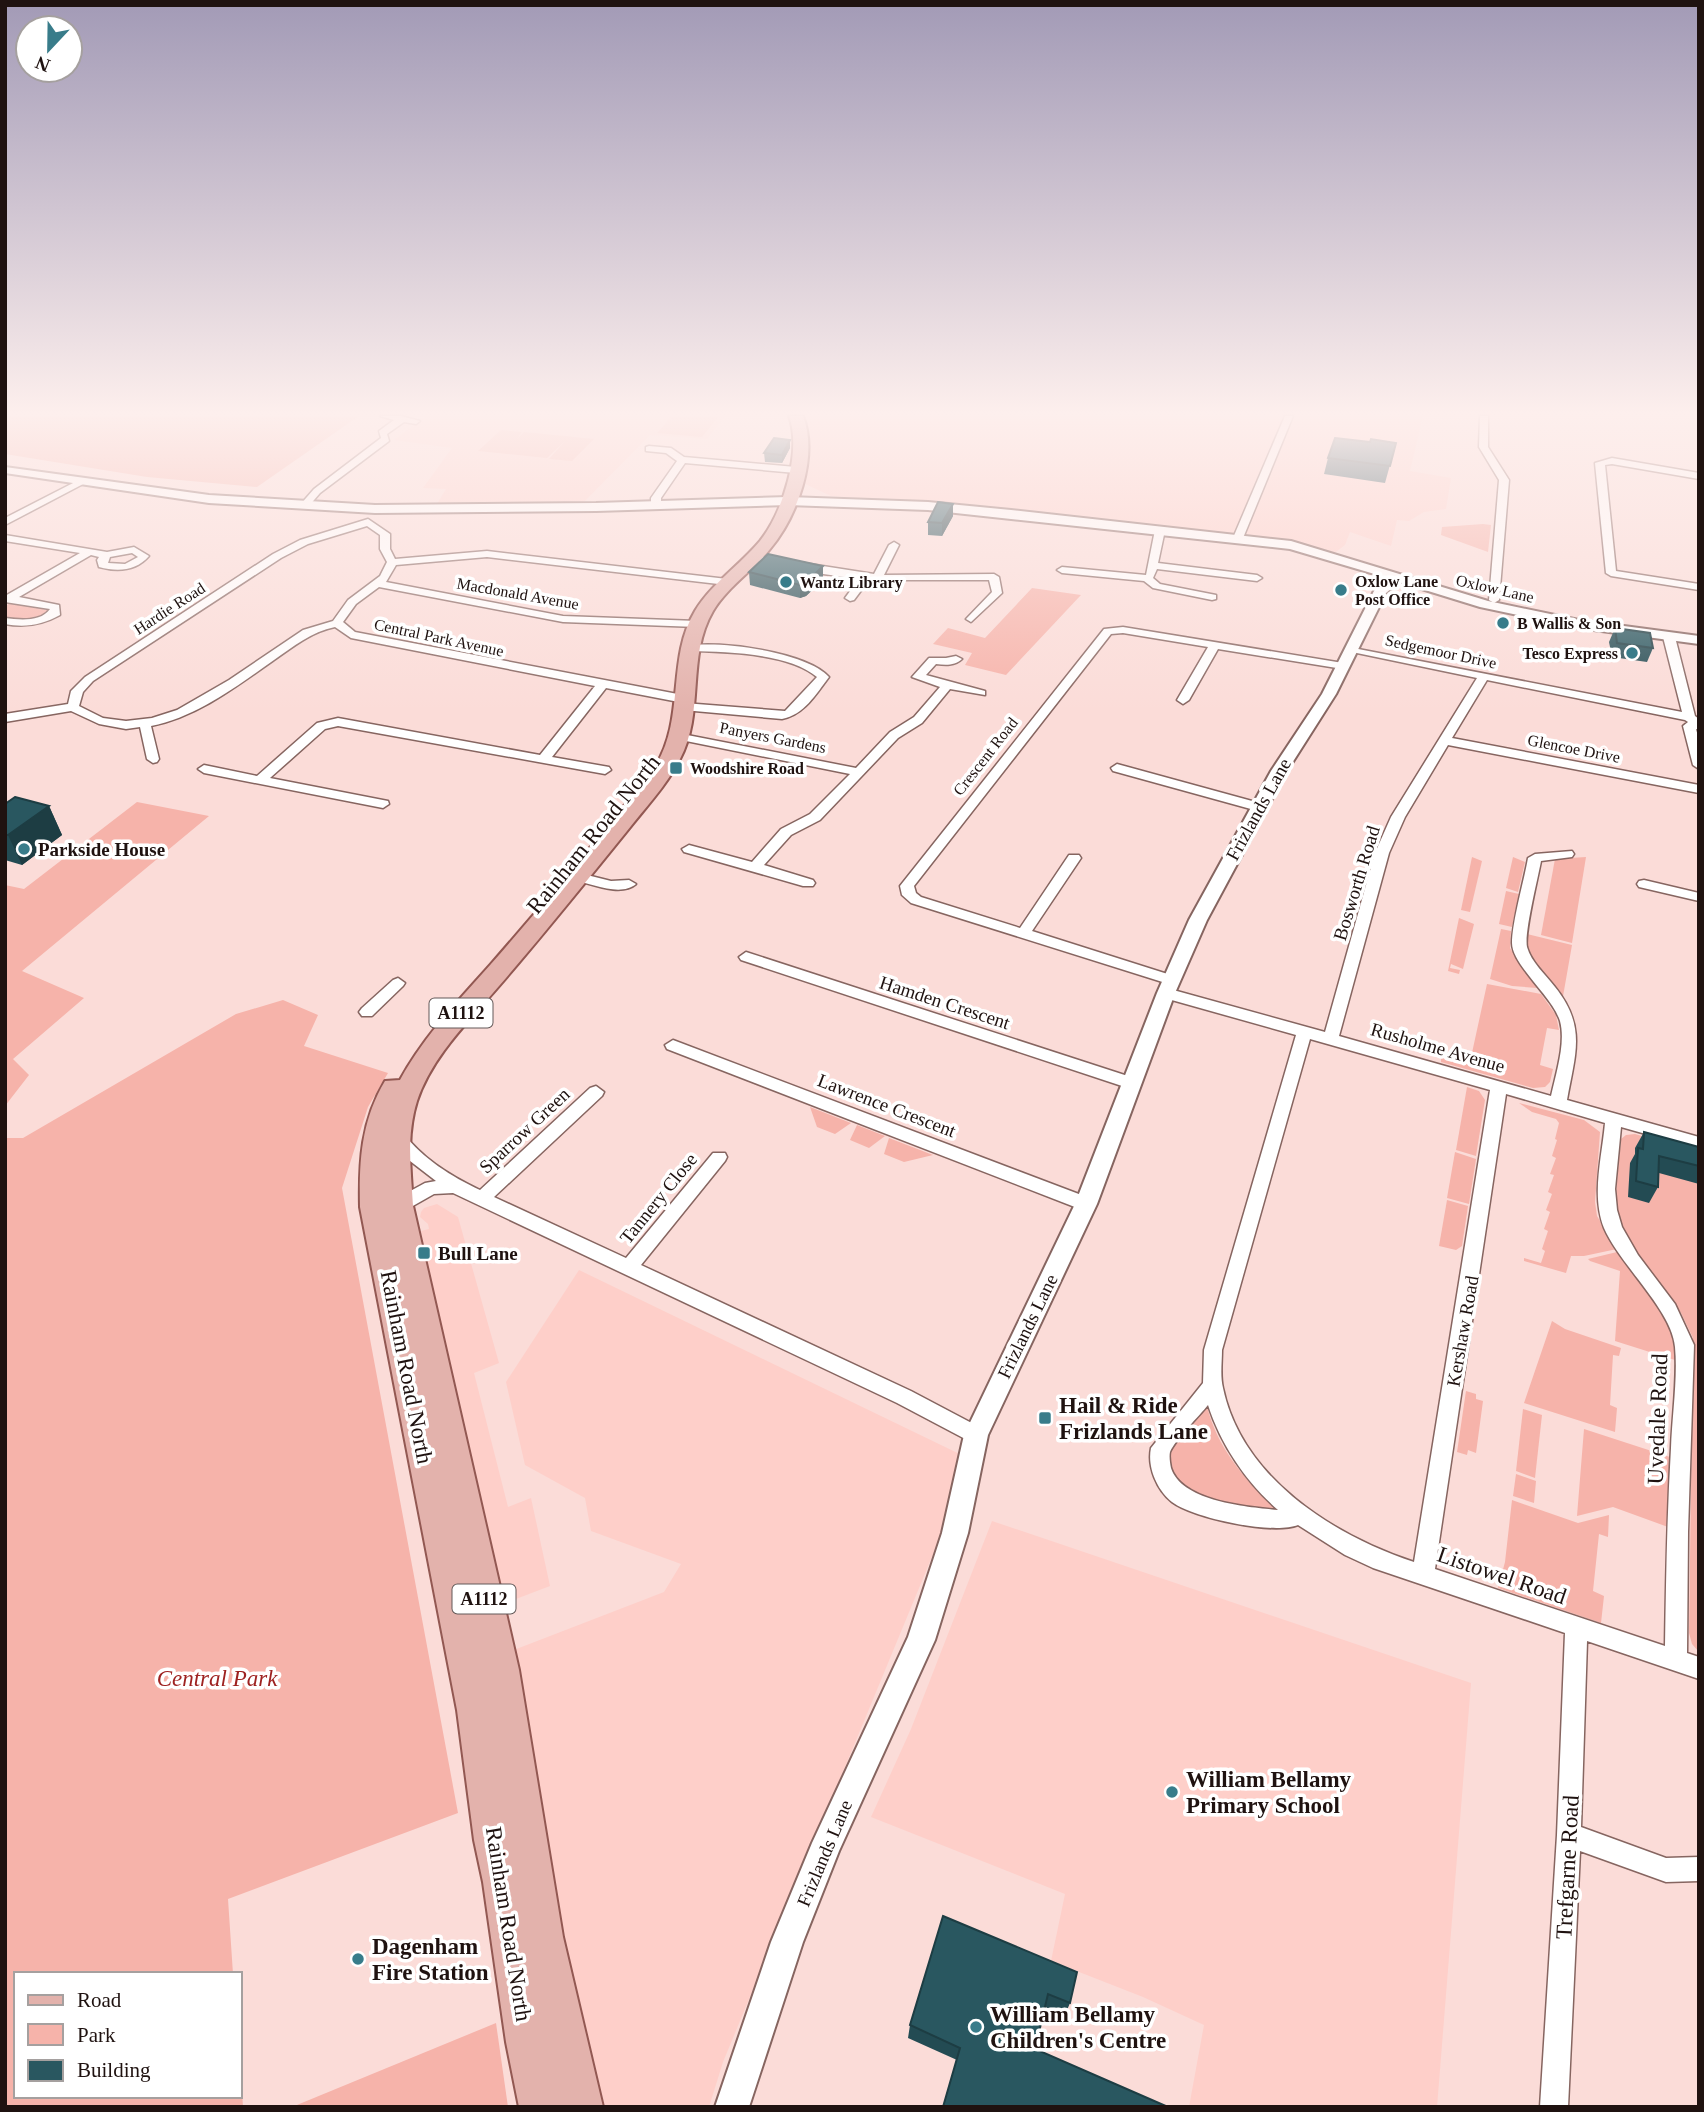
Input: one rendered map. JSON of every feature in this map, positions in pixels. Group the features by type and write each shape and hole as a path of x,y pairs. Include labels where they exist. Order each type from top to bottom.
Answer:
{"main road":[{"name":"Rainham Road North","path":"580,2107 542,1937 500,1670 398,1206 396,1135 407,1096 427,1058 450,1027 579,877 658,777 682,715 697,624 727,582 776,531 783,515"},
{"name":"Rainham Road North","path":"542,2107 528,2042 504,1882 494,1840 477,1710 377,1215 372,1149 383,1111 400,1077 431,1030 647,772 682,715"}],"street":[{"path":"372,515 368,522 379,527 385,534 386,549 391,562 487,554 727,582"},
{"name":"Oxlow Lane","path":"1011,515 1238,538 1310,550 1458,598 1549,618 1699,640"},
{"path":"1238,538 1248,515"},
{"path":"1494,600 1501,515"},
{"path":"1605,515 1611,573 1699,587"},
{"name":"Hardie Road","path":"73,707 78,691 89,679 277,556 304,541 368,522"},
{"path":"1147,578 1154,566 1160,530"},
{"path":"5,538 107,555"},
{"path":"850,598 871,577 894,545"},
{"path":"8,599 88,553"},
{"path":"752,558 871,577 994,577 997,593 971,619"},
{"name":"Central Park Avenue","path":"391,562 384,578 352,602 337,623 352,635 482,663 604,683 682,715"},
{"path":"1154,566 1257,578"},
{"path":"1062,570 1147,578 1166,588 1212,597"},
{"name":"Frizlands Lane","path":"732,2107 787,1941 827,1843 921,1640 955,1533 976,1435 1086,1205 1169,986 1215,886 1258,807 1329,694 1380,591 1395,579"},
{"name":"Macdonald Avenue","path":"377,583 563,619 697,624"},
{"path":"5,621 23,625 43,621 56,613 55,607 8,599"},
{"path":"5,718 73,707 88,718 112,725 145,724 188,711 311,630 337,623"},
{"name":"Crescent Road","path":"1169,986 1024,933 916,900 906,890 909,881 1105,633 1123,630 1343,666"},
{"path":"1669,637 1694,722 1689,726 1699,765"},
{"path":"1182,699 1215,645"},
{"path":"682,715 716,708 773,716 789,713 823,677 810,665 733,649 691,648"},
{"name":"Sedgemoor Drive","path":"1352,649 1694,722"},
{"path":"956,659 947,662 933,660 918,677 981,693"},
{"name":"Bosworth Road","path":"1331,1039 1381,853 1398,817 1484,676"},
{"path":"544,758 604,683"},
{"path":"755,867 786,832 815,817 894,735 918,720 947,685"},
{"name":"Panyers Gardens","path":"682,715 859,772"},
{"path":"261,779 321,726 338,722 605,769"},
{"path":"145,724 153,759"},
{"name":"Glencoe Drive","path":"1443,740 1699,789"},
{"path":"1117,768 1258,807"},
{"path":"204,769 383,804"},
{"path":"689,849 808,883"},
{"path":"1558,1103 1569,1024 1523,957 1519,945 1535,858 1567,854"},
{"path":"1024,933 1074,859"},
{"path":"579,877 611,885 629,884"},
{"path":"1644,884 1699,897"},
{"name":"Hamden Crescent","path":"746,957 1131,1083"},
{"path":"367,1012 398,983"},
{"name":"Rusholme Avenue","path":"1169,986 1331,1039 1699,1143"},
{"name":"Listowel Road","path":"1305,1031 1213,1350 1212,1386 1235,1444 1253,1471 1296,1514 1341,1544 1381,1561 1699,1668"},
{"name":"Lawrence Crescent","path":"673,1045 1086,1205"},
{"name":"Kershaw Road","path":"1423,1575 1499,1087"},
{"name":"Sparrow Green","path":"481,1199 596,1092"},
{"name":"Uvedale Road","path":"1614,1119 1608,1212 1625,1248 1672,1312 1685,1345 1677,1532 1676,1660"},
{"path":"396,1135 407,1150 455,1186 630,1266 904,1397 976,1435"},
{"name":"Tannery Close","path":"630,1266 719,1157"},
{"path":"398,1206 431,1188 455,1186"},
{"path":"1212,1386 1158,1455 1161,1469 1174,1491 1192,1502 1270,1519 1289,1520 1296,1514"},
{"name":"Trefgarne Road","path":"1554,2107 1569,1835 1576,1626"},
{"path":"1569,1835 1666,1870 1699,1869"}],"shaded area":[{"path":"1060,515 1420,515 1409,521 1397,520 1391,546 1350,532 1345,545 1333,554 1243,536"},
{"path":"437,1204 458,1217 499,1363 474,1373 508,1507 531,1498 550,1586 503,1604 424,1253 421,1231 429,1229 428,1224 420,1217 421,1212 424,1208"},
{"path":"579,1270 972,1460 723,2062 709,2107 605,2107 496,1657 664,1592 681,1564 591,1531 585,1498 525,1465 506,1382"},
{"name":"William Bellamy Primary School","path":"992,1521 1471,1683 1437,2107 1189,2107 1204,2025 1143,1997 1051,1961 1065,1894 871,1817 911,1729"}],"green space":[{"path":"1491,525 1488,552 1441,535 1442,527"},
{"path":"1032,588 1081,595 1006,675 965,665 972,653 933,644 948,628 985,638"},
{"path":"12,602 47,610 47,616 25,623 5,618 5,606"},
{"path":"137,802 209,816 22,971 84,998 13,1059 29,1075 5,1106 5,885 24,889"},
{"path":"1472,857 1482,861 1470,912 1461,910"},
{"path":"1513,857 1525,862 1518,892 1506,888"},
{"path":"1586,857 1572,943 1541,935 1555,859"},
{"path":"1506,891 1519,894 1512,927 1499,924"},
{"path":"1459,918 1474,924 1463,969 1451,964 1450,968 1460,970 1459,974 1448,971"},
{"path":"1501,929 1511,931 1510,948 1537,988 1512,986 1490,979"},
{"path":"1527,934 1572,945 1562,1002 1533,961"},
{"path":"1487,984 1541,994 1556,1015 1559,1030 1547,1028 1540,1065 1553,1069 1550,1082 1545,1087 1533,1088 1441,1062 1441,1057 1470,1062"},
{"name":"Central Park","path":"283,1000 318,1015 304,1046 388,1073 368,1107 342,1188 458,1813 228,1899 233,1972 14,1972 14,2098 242,2098 242,2091 243,2107 5,2107 5,1138 23,1138 236,1014"},
{"path":"1467,1087 1479,1091 1485,1100 1476,1156 1456,1150"},
{"path":"1519,1103 1584,1120 1600,1132 1595,1202 1597,1216 1617,1249 1571,1256 1566,1273 1524,1261 1524,1258 1541,1263 1545,1251 1542,1249 1548,1231 1544,1229 1550,1212 1546,1210 1552,1194 1548,1192 1554,1175 1550,1174 1556,1158 1552,1156 1559,1123 1556,1119 1532,1112"},
{"path":"810,1107 851,1123 835,1134 817,1127"},
{"path":"857,1125 885,1136 869,1148 850,1140"},
{"path":"1635,1134 1699,1152 1699,1652 1692,1644 1689,1633 1693,1338 1681,1313 1623,1233 1615,1204 1621,1139"},
{"path":"889,1138 933,1155 904,1162 884,1154"},
{"path":"1455,1152 1476,1159 1469,1204 1447,1198"},
{"path":"1447,1200 1468,1206 1462,1246 1456,1250 1439,1246"},
{"path":"1617,1252 1667,1319 1675,1341 1675,1360 1615,1341 1620,1271 1588,1259"},
{"path":"1552,1321 1565,1329 1621,1348 1619,1356 1613,1355 1610,1405 1617,1408 1615,1432 1524,1403"},
{"path":"1466,1391 1476,1394 1476,1399 1483,1401 1476,1453 1468,1450 1467,1455 1457,1452"},
{"path":"1207,1406 1218,1436 1233,1462 1274,1508 1272,1511 1194,1496 1181,1488 1167,1464 1167,1452 1201,1407"},
{"path":"1523,1409 1542,1415 1535,1478 1516,1471"},
{"path":"1584,1429 1670,1457 1668,1527 1613,1507 1577,1516"},
{"path":"1516,1474 1536,1481 1534,1503 1513,1496"},
{"path":"1512,1500 1578,1523 1609,1515 1608,1537 1599,1534 1593,1591 1604,1596 1601,1623 1498,1588 1505,1562"},
{"path":"496,2023 508,2107 292,2107"}],"building":[{"path":"932,515 947,515 942,523 928,522"},
{"path":"768,554 823,566 806,583 800,585 749,572"},
{"path":"1615,628 1650,633 1653,648 1617,643"},
{"path":"15,797 49,806 5,835 5,804"},
{"path":"1644,1132 1699,1147 1699,1166 1659,1156 1658,1187 1636,1181 1638,1148 1643,1149"},
{"name":"William Bellamy Children's Centre","path":"943,1916 1077,1972 1070,2003 1048,1994 1035,2049 1168,2107 943,2107 960,2048 910,2025"}],"place":[{"name":"Wantz Library","path":"786,582"},
{"name":"Oxlow Lane Post Office","path":"1341,590"},
{"name":"B Wallis & Son","path":"1503,623"},
{"name":"Tesco Express","path":"1632,653"},
{"name":"Woodshire Road","path":"676,768"},
{"name":"Parkside House","path":"24,849"},
{"name":"Bull Lane","path":"424,1253"},
{"name":"Hail & Ride Frizlands Lane","path":"1045,1418"},
{"name":"William Bellamy Primary School","path":"1172,1792"},
{"name":"Dagenham Fire Station","path":"358,1959"},
{"name":"William Bellamy Children's Centre","path":"976,2027"}]}
